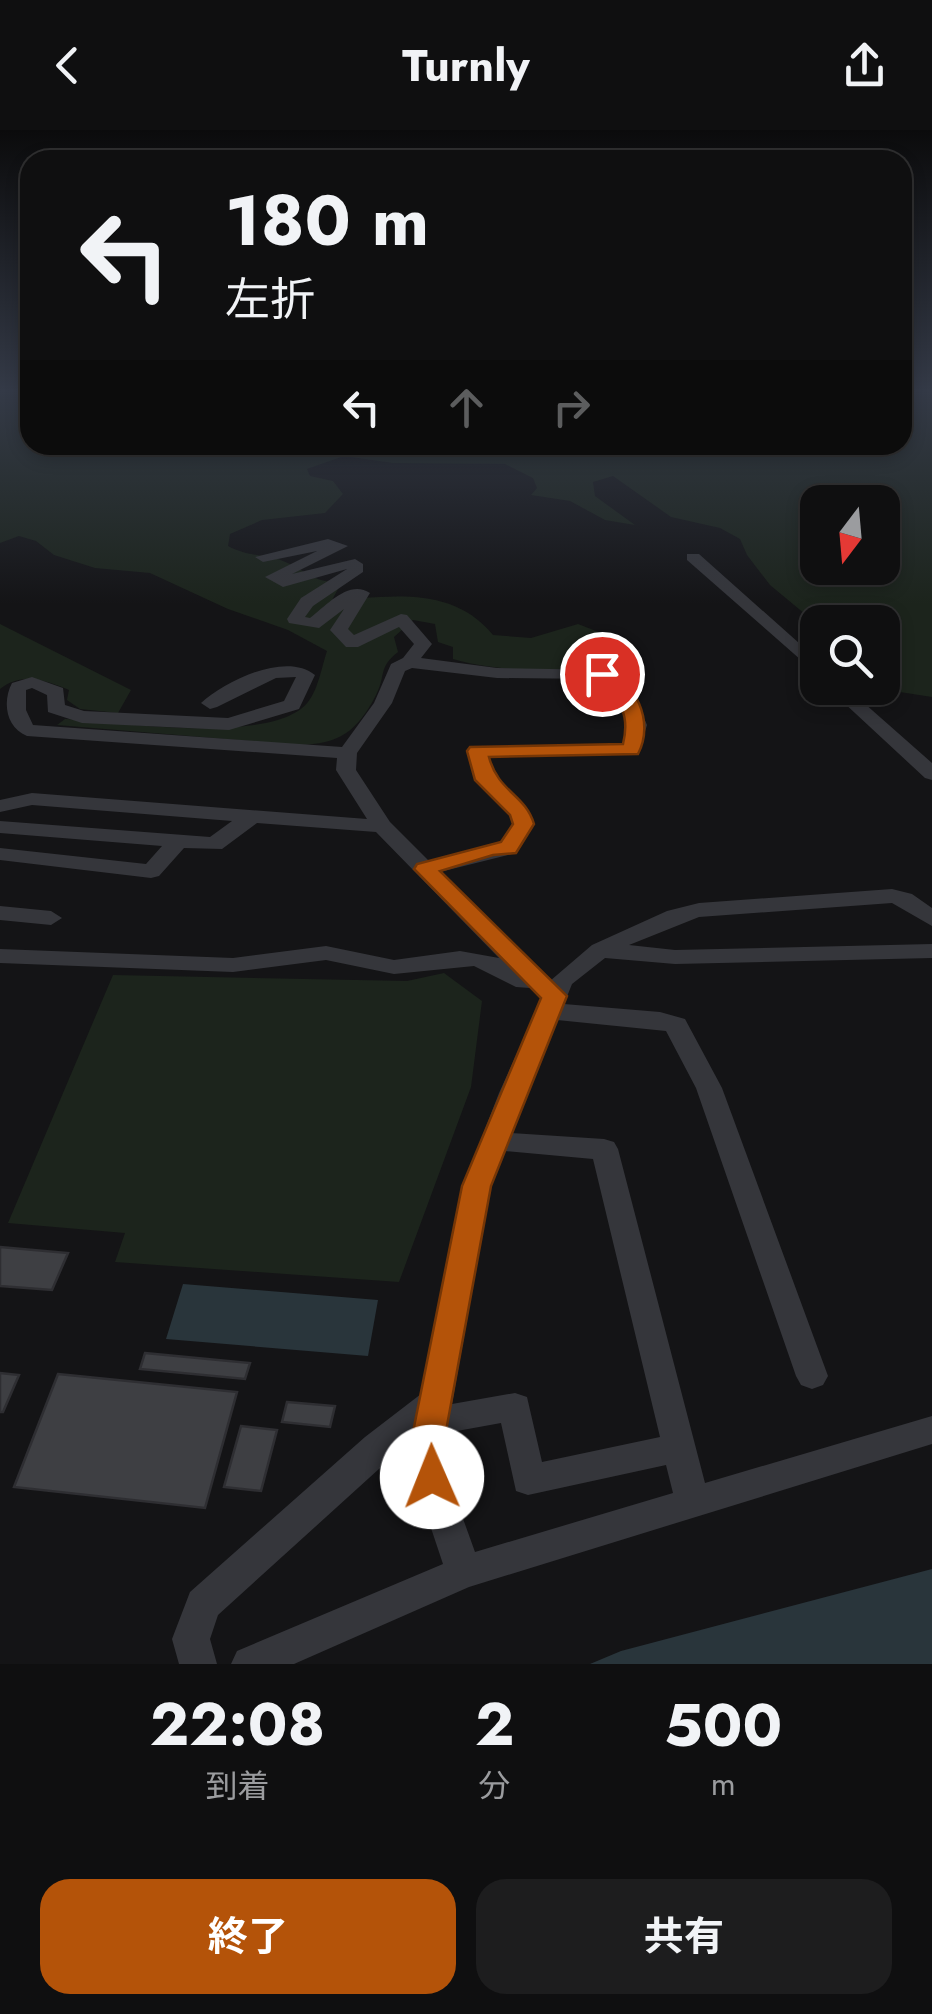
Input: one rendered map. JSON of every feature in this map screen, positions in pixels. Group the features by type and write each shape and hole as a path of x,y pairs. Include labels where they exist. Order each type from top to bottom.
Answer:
{"street":[{"path":"264,557 328,544 340,546 273,577 283,582 355,564 355,572 307,602 295,619 312,624 354,593 362,592 339,630 352,644 401,619 423,644 408,662 397,668 383,703 347,753 346,770 382,826 550,999"},
{"path":"693,557 800,654"},
{"path":"408,662 498,673 602,674 624,692 637,725 632,750 477,751 485,780 520,813 524,824 508,848 425,869"},
{"path":"210,703 282,670 296,670 306,676 292,705 229,724 82,717 61,712 56,708 56,692 32,682 18,687 14,698 20,724 27,730 347,753"},
{"path":"856,705 932,774"},
{"path":"0,806 32,799 382,826"},
{"path":"0,827 214,844 254,815"},
{"path":"0,854 150,871 178,842"},
{"path":"464,1572 432,1477 428,1442 476,1186 550,999 562,980 600,950 675,916 699,910 892,896 904,898 932,918"},
{"path":"0,914 51,918"},
{"path":"600,950 676,957 932,951"},
{"path":"0,956 234,965 268,964 326,953 388,968 414,967 466,955 489,959 550,999 676,1025 709,1088 812,1376"},
{"path":"494,1140 604,1149 692,1500"},
{"path":"198,1664 191,1638 202,1604 377,1447 434,1411 515,1406 528,1480 678,1448"},
{"path":"250,1664 464,1572 932,1430"}],"shaded area":[{"path":"0,461 331,461 307,469 310,476 333,481 343,494 325,513 262,520 230,534 228,546 283,561 335,583 338,589 332,600 398,597 440,601 477,619 493,635 531,638 578,624 627,643 595,664 555,670 509,669 453,659 453,647 438,642 435,624 413,620 394,637 398,652 385,667 376,695 362,718 345,734 313,744 57,725 65,719 193,728 263,724 290,715 308,702 327,651 288,630 228,609 150,573 95,568 54,555 36,541 19,536 0,543"},
{"path":"376,461 932,461 932,697 900,692 900,605 800,605 800,610 770,585 740,539 720,528 671,517 613,476 593,482 595,496 635,525 605,520 570,501 531,495 537,488 533,478 505,464"},
{"path":"0,624 131,690 118,713 80,709 67,700 69,690 42,681 25,679 0,689"},
{"path":"444,973 482,1001 471,1087 399,1282 115,1262 125,1233 8,1223 113,975 407,981"},
{"path":"183,1284 378,1300 368,1356 166,1339"},
{"path":"932,1569 932,1664 590,1664 621,1651"}],"building":[{"path":"0,1247 68,1253 52,1290 0,1286"},
{"path":"145,1353 250,1363 245,1379 140,1369"},
{"path":"0,1373 19,1375 3,1412 0,1412"},
{"path":"58,1374 237,1392 205,1508 14,1487"},
{"path":"287,1402 335,1406 330,1427 282,1422"},
{"path":"241,1426 277,1430 261,1491 224,1487"}],"route":[{"path":"432,1477 428,1442 476,1186 554,996 425,869 508,848 524,824 520,813 485,780 477,751 632,750 637,725 624,692 602,674"}]}
